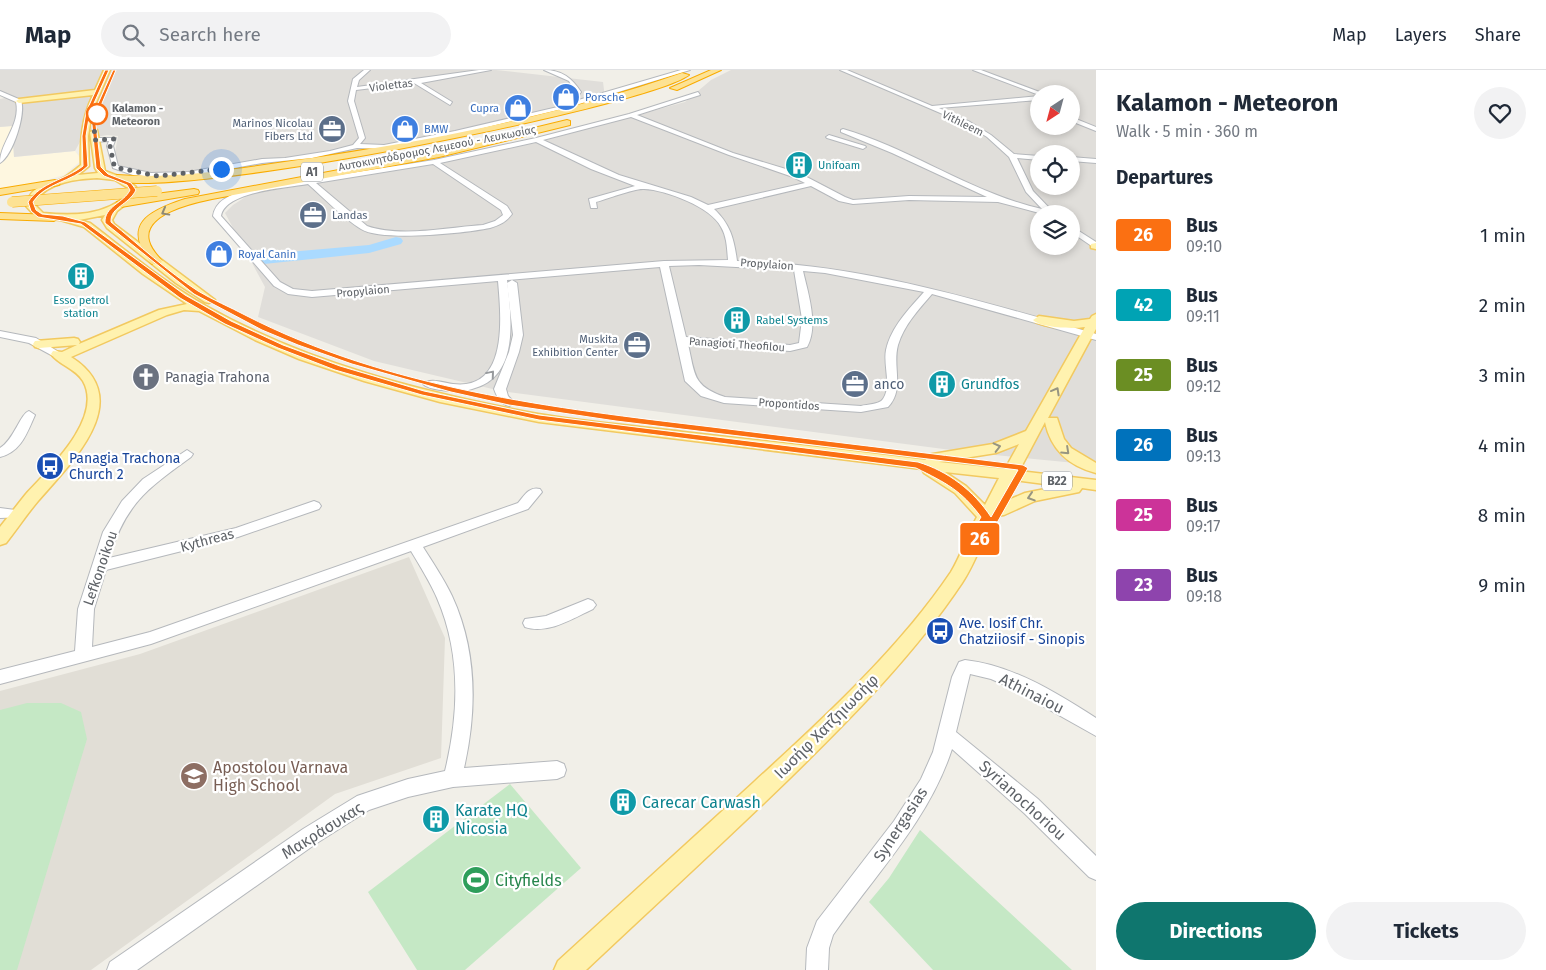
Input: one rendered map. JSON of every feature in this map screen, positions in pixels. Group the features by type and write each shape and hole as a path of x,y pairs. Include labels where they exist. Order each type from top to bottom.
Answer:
{"highway":[{"name":"A1","path":"156,187 416,148 518,127 642,94 686,73 697,70"},
{"name":"Αυτοκινητόδρομος Λεμεσού - Λευκωσίας","path":"0,203 13,199 304,173 428,152 519,133 612,109 664,92 717,70"},
{"path":"477,132 610,100 686,73"},
{"path":"114,178 154,181 225,174 382,150 590,108"},
{"path":"156,261 146,247 144,229 156,217 171,208 202,197 488,144 612,109"},
{"path":"118,206 156,196 366,168"},
{"path":"0,191 58,182"},
{"name":"A1","path":"0,196 13,199"},
{"path":"0,216 59,218"}],"main road":[{"path":"0,191 58,177 76,168 86,157 85,122 107,70"},
{"name":"B22","path":"114,70 98,108 94,125 99,168 102,172 129,184 133,190 129,199 118,206 107,220 110,226 196,292 265,328 301,344 354,363 509,403 925,462"},
{"path":"19,101 96,95"},
{"name":"B22","path":"86,157 85,166 82,170 40,191 30,202 34,211 40,216 59,218 87,226 174,291 201,308 259,338 303,356 369,378 440,398 539,418 925,462 1016,471 1096,475"},
{"name":"B22","path":"58,182 92,176 114,178"},
{"path":"59,218 93,214 118,206"},
{"path":"39,344 69,343 99,338 168,304 173,298 174,291"},
{"path":"60,355 171,310 184,307 201,308"},
{"path":"1038,320 1094,330"},
{"path":"1016,471 1052,421 1094,330"},
{"path":"1016,471 1032,434 1094,330"},
{"path":"75,366 78,358 99,338"},
{"path":"0,539 18,514 77,444 89,423 94,400 93,389 85,374 60,355"},
{"path":"1052,421 1057,442 1066,453 1096,468"},
{"path":"925,462 987,450 1014,442 1032,434"},
{"path":"925,462 992,514 1031,497 1096,485"},
{"name":"B22","path":"1016,471 1096,485"},
{"name":"Ιωσήφ Χατζηιωσήφ","path":"578,966 774,780 870,684 948,589 975,543 978,531 992,514 1016,471"}],"street":[{"path":"357,146 356,144 362,135 351,104 357,78 367,70"},
{"name":"Violettas","path":"354,89 416,82 488,70"},
{"path":"547,70 570,79 576,89 577,97 564,107"},
{"name":"Vithleem","path":"843,70 980,130 1000,144 1012,156 1030,192 1042,205"},
{"path":"977,70 986,70"},
{"path":"977,70 1030,90"},
{"path":"95,140 114,139 110,146 116,168 158,176 290,159 357,146 364,148 384,147 455,133 564,107 686,73"},
{"path":"416,82 450,103"},
{"path":"576,89 586,93 607,95"},
{"path":"0,93 19,101 20,114 0,161"},
{"name":"Propylaion","path":"698,94 631,115 537,140 434,162 247,193 228,200 217,211 218,218 277,284 287,291 300,294 319,294 664,264 733,262 798,267 868,277 930,290 1038,320"},
{"path":"931,108 1030,99"},
{"path":"1018,100 1030,103"},
{"path":"631,115 731,154 796,175 842,200 853,202 909,198 996,200"},
{"path":"1080,123 1096,129"},
{"path":"843,131 869,139 905,155 996,200 1030,210"},
{"path":"829,137 893,156 905,155"},
{"path":"537,140 599,170 643,186 678,195 707,208 720,219 728,230 733,262"},
{"path":"1012,156 1030,157"},
{"path":"1080,160 1096,161"},
{"path":"310,182 366,229 375,232 395,233 483,227 496,224 506,218 508,212 504,208 434,162"},
{"path":"707,208 813,183"},
{"path":"594,206 592,201 643,186"},
{"path":"1080,234 1096,246"},
{"name":"Propontidos","path":"664,264 691,382 698,390 710,396 740,401 861,408 877,407 887,402 891,396 891,354 896,337 930,290"},
{"name":"Panagioti Theofilou","path":"681,340 790,348 803,345 806,340 805,312 798,267"},
{"path":"430,384 464,388 485,381 492,374 501,356 505,341 507,277"},
{"path":"507,277 518,335 514,352 500,389 503,397 509,403"},
{"path":"0,334 20,336 60,355"},
{"path":"0,453 11,448 16,442 29,415"},
{"name":"Lefkonoikou","path":"83,654 86,609 110,532 127,504 148,482 187,454"},
{"path":"0,677 150,638 523,506 535,492"},
{"name":"Kythreas","path":"98,566 238,532 314,506"},
{"path":"0,513 18,514"},
{"path":"415,545 448,605 459,639 465,700 460,751 453,778"},
{"path":"531,623 547,622 588,604"},
{"name":"Athinaiou","path":"965,667 980,668 1009,680 1065,709 1096,728"},
{"name":"Synergasias","path":"817,970 818,948 824,929 911,812 938,761 960,677 965,667"},
{"name":"Syrianochoriou","path":"946,735 1031,806 1096,870"},
{"name":"Μακράσυκας","path":"118,970 343,814 384,795 453,778 557,770"}],"shaded area":[{"path":"0,70 496,70 603,82 605,98 460,134 316,160 149,178 112,169 118,136 107,135 81,140 75,151 14,157 12,126 0,127 0,99 5,98 0,95"},
{"path":"731,70 1096,70 1096,465 974,453 501,391 374,361 258,317 265,287 225,213 233,205 250,194 431,165 535,143 685,102 711,80"},
{"path":"12,126 14,157 75,151 82,160 64,175 21,187 0,188 0,127"},
{"name":"Apostolou Varnava High School","path":"409,557 445,638 441,758 335,794 91,970 0,970 0,691 140,654"}],"green space":[{"path":"27,703 61,703 81,712 87,739 17,970 0,970 0,710"},
{"name":"Cityfields","path":"510,784 581,868 465,970 417,970 368,892"},
{"path":"920,830 1072,970 933,970 869,902 889,878"}],"waterway":[{"path":"264,260 369,249 396,241"}],"bus line":[{"name":"26","path":"107,70 85,122 85,166 73,176 35,194 30,202 31,206 40,216 63,218 83,223 183,297 259,338 303,356 369,378 440,398 495,410 583,424 918,465 940,475 964,490 986,517 978,531 975,543 986,534 1023,468 550,410 509,403 354,363 301,344 228,310 196,292 114,230 108,223 107,217 114,208 129,199 133,190 129,184 106,175 99,168 94,125 98,108 114,70"}],"place":[{"name":"Porsche","path":"566,97"},
{"name":"Cupra","path":"518,108"},
{"name":"Kalamon - Meteoron","path":"97,114"},
{"name":"Marinos Nicolau Fibers Ltd","path":"332,129"},
{"name":"BMW","path":"405,129"},
{"name":"Unifoam","path":"799,165"},
{"name":"Landas","path":"313,215"},
{"name":"Royal Canin","path":"219,254"},
{"name":"Esso petrol station","path":"81,276"},
{"name":"Rabel Systems","path":"737,320"},
{"name":"Muskita Exhibition Center","path":"637,345"},
{"name":"Panagia Trahona","path":"146,377"},
{"name":"anco","path":"855,384"},
{"name":"Grundfos","path":"942,384"},
{"name":"Panagia Trachona Church 2","path":"50,466"},
{"name":"Ave. Iosif Chr. Chatziiosif - Sinopis","path":"940,631"},
{"name":"Apostolou Varnava High School","path":"194,776"},
{"name":"Carecar Carwash","path":"623,802"},
{"name":"Karate HQ Nicosia","path":"436,819"},
{"name":"Cityfields","path":"476,880"}],"route":[{"path":"97,114 94,125 95,140 114,139 110,146 115,167 158,176 221,169"}]}
